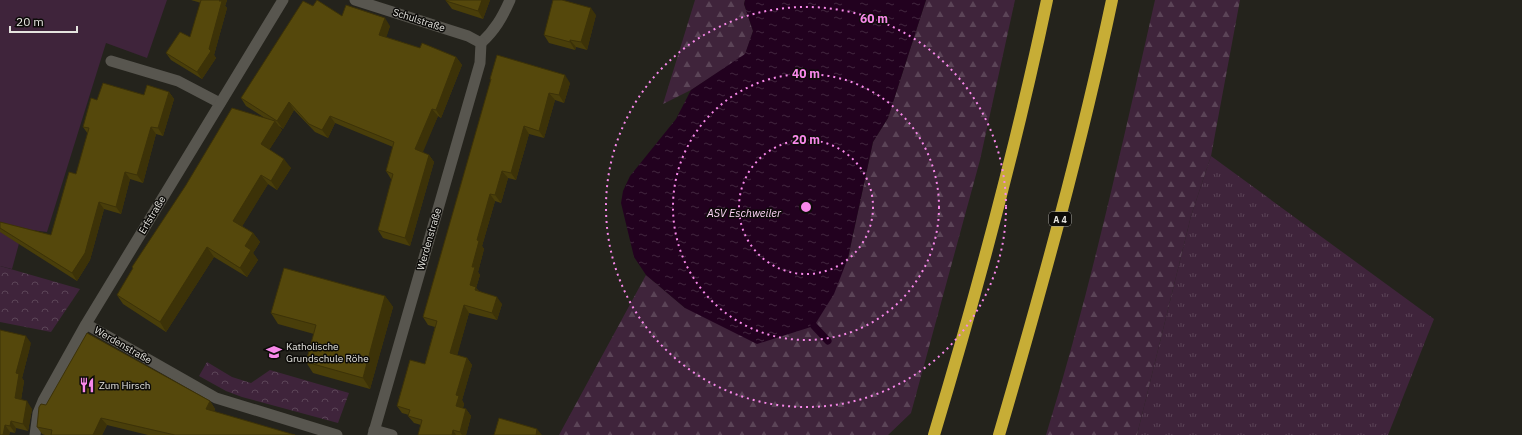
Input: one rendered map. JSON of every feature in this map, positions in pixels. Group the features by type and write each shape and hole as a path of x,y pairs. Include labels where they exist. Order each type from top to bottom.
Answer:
{"highway":[{"path":"934,435 954,369 998,209 1047,0"},
{"name":"A 4","path":"999,435 1058,225 1112,0"}],"street":[{"name":"Erfstraße","path":"35,435 38,413 43,400 86,324 283,0"},
{"name":"Schulstraße","path":"355,0 468,36 481,43"},
{"path":"481,43 492,32 503,15 510,0"},
{"name":"Werdenstraße","path":"373,433 480,63 481,43"},
{"path":"111,61 178,80 220,103"},
{"name":"Werdenstraße","path":"86,324 216,398 337,435"},
{"path":"373,433 392,435"}],"green space":[{"path":"0,0 167,0 147,58 106,43 47,232 23,229 12,269 0,266"},
{"path":"695,0 745,0 744,4 753,31 745,55 691,90 663,104"},
{"path":"926,0 1015,0 980,160 911,413 888,435 559,435 646,275 685,308 848,258 873,142 888,118"},
{"path":"1155,0 1240,0 1211,156 1191,216 1137,435 1046,435 1091,273 1118,164"},
{"path":"1211,156 1434,319 1388,435 1137,435 1191,216"},
{"path":"0,266 80,289 51,332 0,322"},
{"path":"207,362 232,377 251,383 270,370 349,393 338,423 242,397 226,391 199,376"}],"water":[{"name":"ASV Eschweiler","path":"745,0 926,0 888,118 873,142 848,258 834,294 814,326 757,344 685,308 646,275 634,257 621,203 623,191 630,176 676,119 691,90 745,54 753,31 744,4"}],"building":[{"path":"201,0 222,1 209,49 211,51 197,72 166,53 180,32 190,37"},
{"path":"317,0 342,16 346,5 385,18 379,35 420,48 422,43 456,57 436,110 432,109 415,149 429,155 405,238 378,230 393,174 386,171 394,142 330,116 322,130 309,124 289,102 277,121 241,98 303,1 313,6"},
{"path":"446,0 482,0 478,11"},
{"path":"553,0 562,0 591,8 581,42 570,40 570,42 544,35"},
{"path":"497,55 565,75 559,95 549,93 539,131 524,126 511,173 502,171 495,195 490,194 477,240 479,241 472,267 475,267 470,285 476,287 475,290 497,297 492,313 464,305 450,353 467,358 456,395 459,396 456,406 466,409 460,432 453,430 452,435 418,435 422,420 408,416 410,410 397,406 410,360 425,364 437,321 423,317"},
{"path":"103,83 144,95 147,85 169,92 158,128 151,127 137,175 125,172 116,207 99,202 85,253 72,273 0,228 0,222 51,235 69,172 76,174 89,128 83,127 91,98 97,100"},
{"path":"232,108 275,121 261,144 284,159 271,181 261,175 233,221 253,233 245,246 251,250 240,268 207,247 160,322 117,295 133,268 132,267 186,185"},
{"path":"284,268 385,296 363,378 306,362 316,325 271,313"},
{"path":"0,330 26,336 16,373 19,374 15,398 27,401 23,424 11,421 10,426 5,425 3,435 0,435"},
{"path":"87,333 210,401 206,409 295,435 175,435 101,418 93,435 51,435 52,430 37,427 39,407 41,404 46,405"},
{"path":"499,418 537,429 536,435 494,435"}],"waterway":[{"path":"814,326 828,341"}],"place":[{"name":"Katholische Grundschule Röhe","path":"274,352"},
{"name":"Zum Hirsch","path":"87,385"}]}
